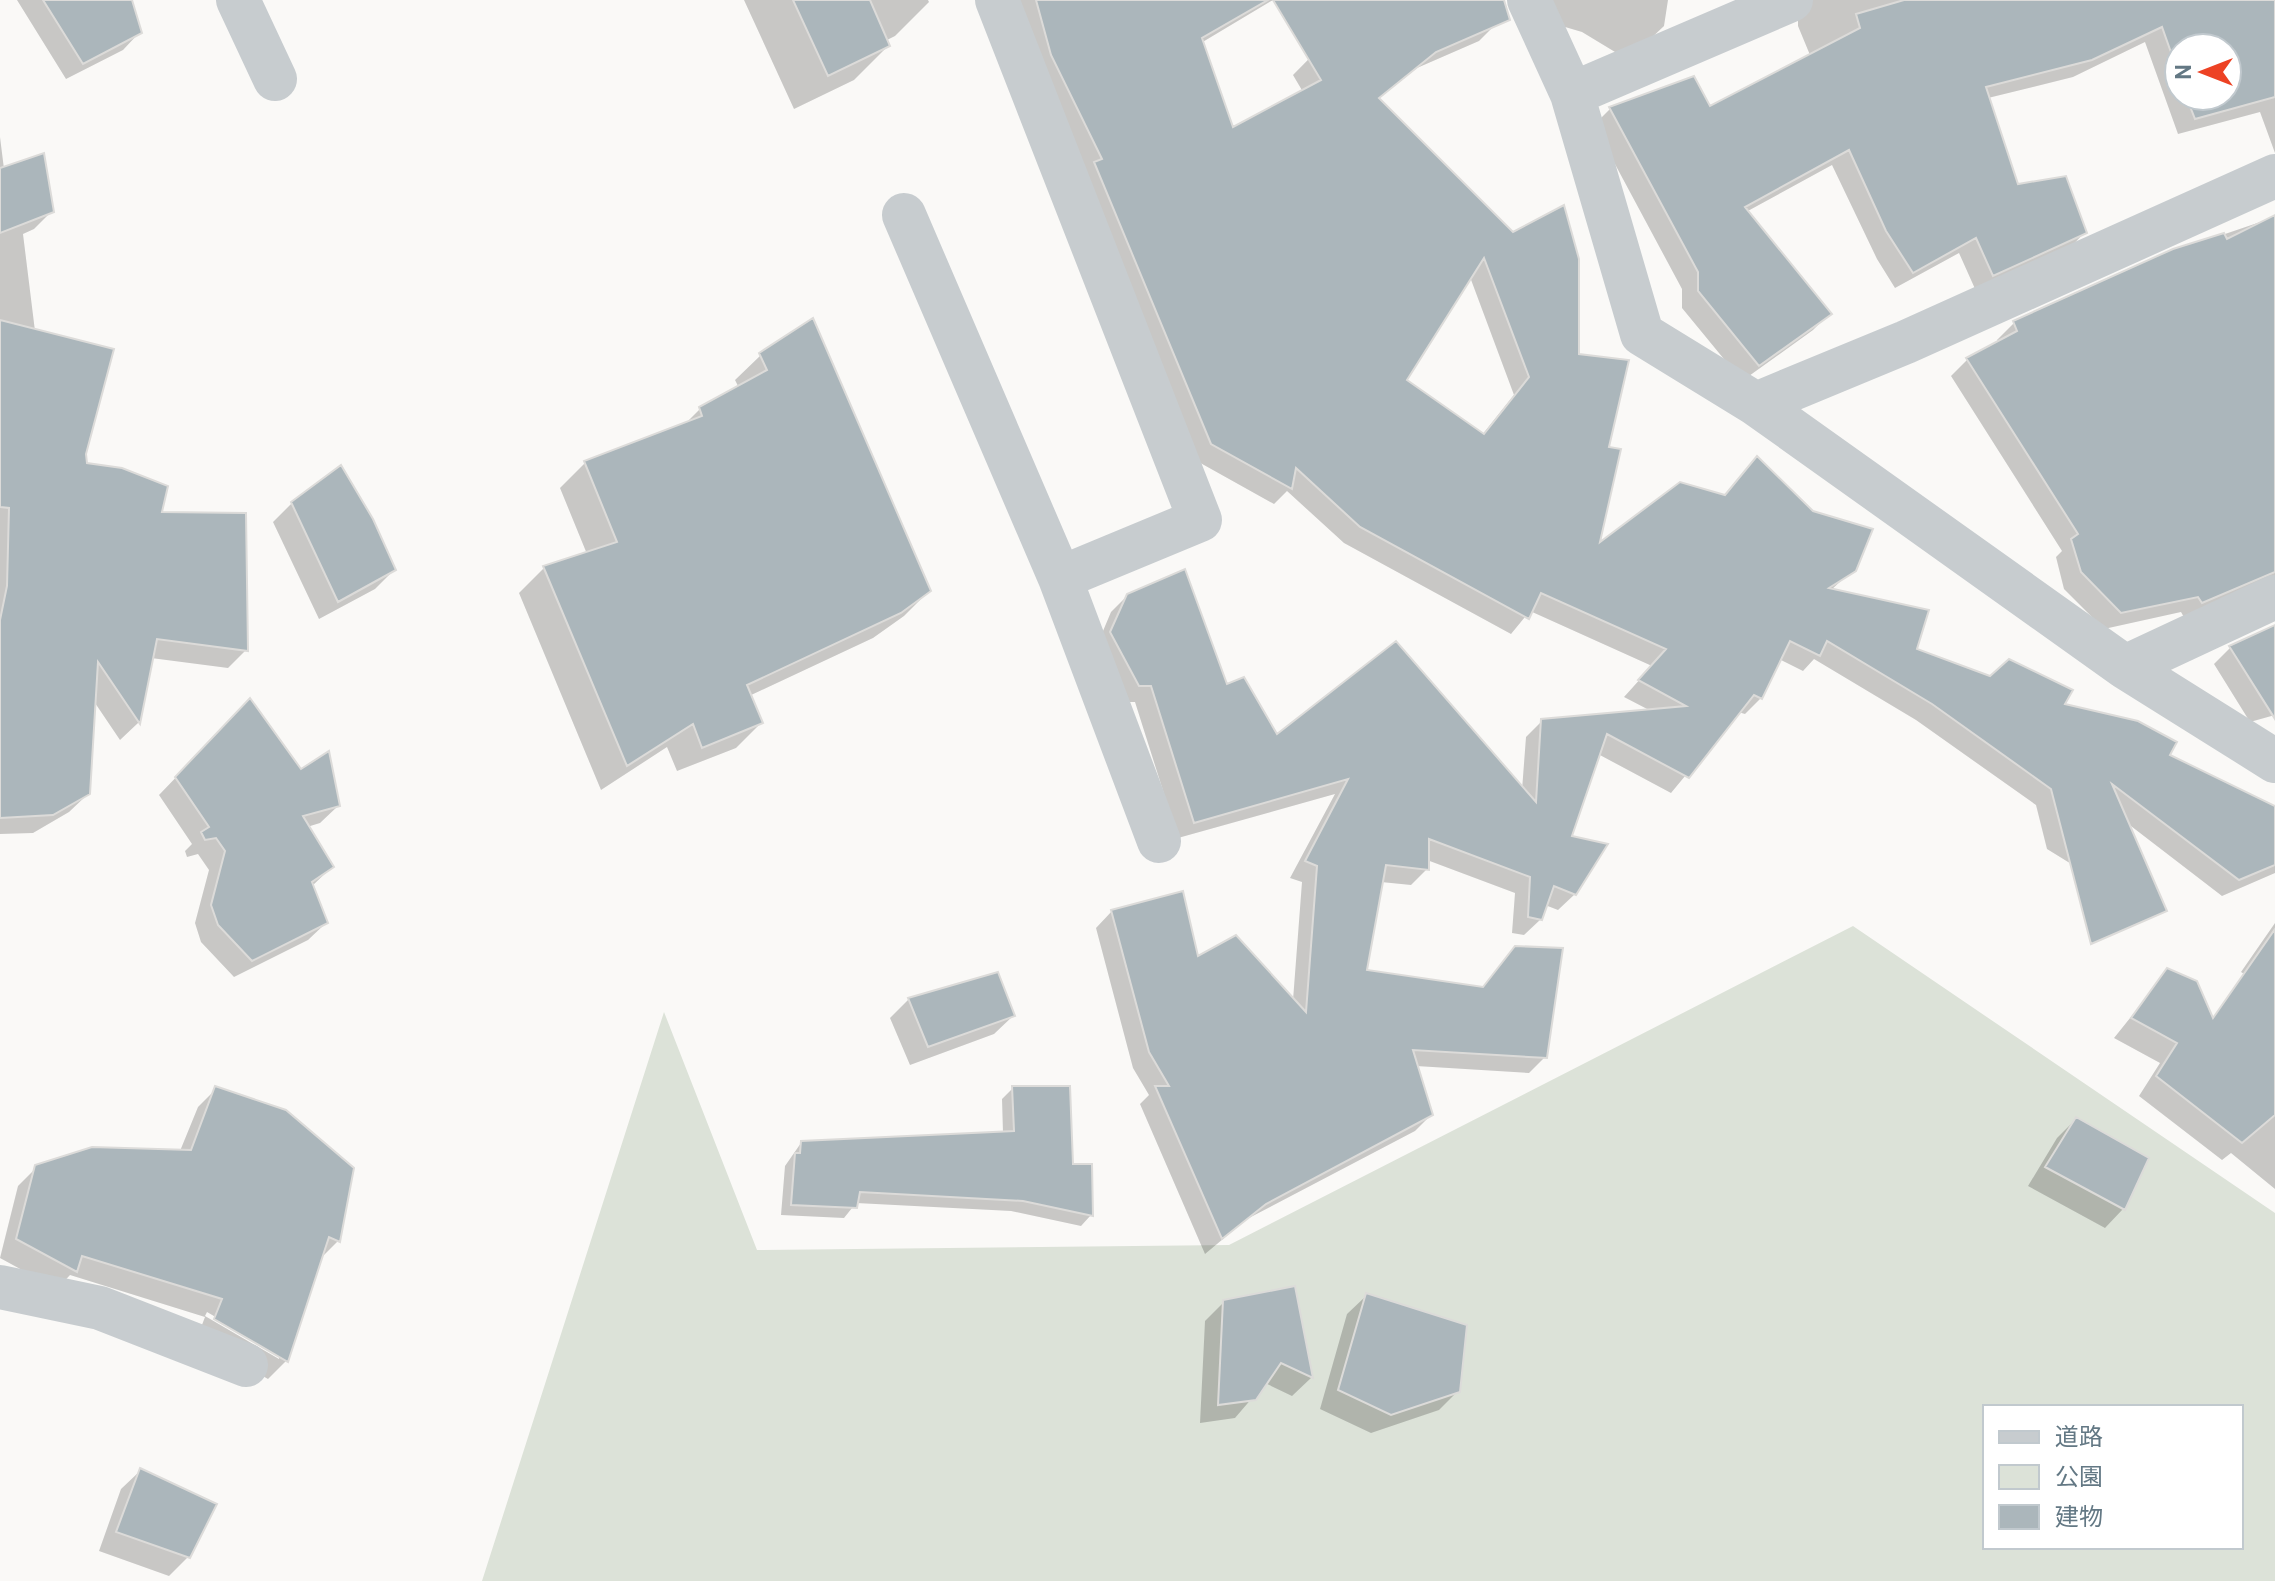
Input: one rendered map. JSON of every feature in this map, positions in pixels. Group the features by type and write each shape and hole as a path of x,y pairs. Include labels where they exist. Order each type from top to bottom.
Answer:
{"street":[{"path":"238,0 275,79"},
{"path":"997,0 1200,520 1060,578"},
{"path":"1529,0 1572,94 1642,334 1756,404 2125,667 2275,761"},
{"path":"1572,94 1791,0"},
{"path":"1756,404 1906,342 2275,176"},
{"path":"904,215 1060,578 1159,841"},
{"path":"2125,667 2275,597"},
{"path":"0,1287 100,1308 246,1365"}],"green space":[{"path":"1853,926 2275,1213 2275,1581 482,1581 664,1012 757,1250 1229,1245"}],"building":[{"path":"43,0 132,0 142,33 83,64"},
{"path":"793,0 870,0 890,46 828,76"},
{"path":"1036,0 1268,0 1202,38 1233,127 1321,80 1273,0 1504,0 1510,20 1436,52 1379,98 1513,232 1564,205 1579,259 1579,354 1629,360 1609,447 1621,449 1600,542 1680,482 1725,495 1757,456 1813,511 1873,529 1856,571 1829,588 1929,610 1917,649 1990,676 2009,659 2073,690 2065,704 2138,721 2177,742 2170,755 2275,806 2275,865 2239,880 2112,784 2167,911 2091,944 2051,789 1932,704 1827,641 1820,656 1790,641 1762,699 1754,695 1689,778 1607,734 1572,836 1608,844 1576,895 1554,886 1542,920 1528,917 1530,877 1429,839 1429,870 1386,865 1367,970 1483,987 1515,946 1563,948 1547,1058 1413,1050 1433,1115 1266,1204 1222,1239 1155,1086 1169,1086 1149,1052 1111,910 1183,891 1198,956 1236,935 1306,1012 1317,866 1305,861 1348,779 1194,823 1151,686 1139,686 1110,632 1127,594 1185,569 1227,684 1244,677 1277,734 1396,641 1536,802 1541,719 1686,706 1638,680 1666,649 1541,593 1529,619 1360,527 1296,468 1292,489 1211,444 1094,162 1102,159 1051,55","holes":["1484,258 1529,377 1484,434 1407,380"]},
{"path":"1904,0 2275,0 2275,97 2243,106 2243,32 2164,32 2162,27 2092,60 1986,87 2018,184 2066,176 2087,233 1993,276 1976,238 1913,273 1886,231 1849,150 1745,207 1832,314 1759,366 1698,291 1698,272 1609,107 1694,76 1710,106 1860,28 1856,14"},
{"path":"2192,112 2220,112 2195,119"},
{"path":"44,153 54,212 0,233 0,168"},
{"path":"2275,215 2275,572 2202,603 2198,597 2121,613 2081,572 2071,539 2078,534 1966,358 2017,331 2013,321 2173,249 2224,233 2227,239"},
{"path":"813,318 931,591 901,613 747,685 763,723 702,748 693,724 627,766 543,566 617,542 584,461 702,416 699,407 767,370 759,353"},
{"path":"0,320 114,349 86,454 87,463 122,468 168,486 162,512 246,513 248,651 157,639 140,724 98,662 90,794 53,815 0,818 0,620 7,586 9,508 0,507"},
{"path":"341,465 373,519 396,570 338,602 291,502"},
{"path":"2275,625 2275,719 2229,646"},
{"path":"250,698 301,769 329,751 340,806 303,816 334,867 312,882 328,923 252,961 218,925 211,905 225,851 216,838 205,840 201,832 209,827 175,777"},
{"path":"2275,929 2275,1115 2242,1143 2156,1076 2177,1043 2131,1018 2167,968 2197,981 2213,1018"},
{"path":"998,972 1015,1016 928,1047 908,998"},
{"path":"215,1086 286,1110 354,1168 340,1242 329,1237 288,1362 214,1319 222,1299 82,1256 77,1272 16,1239 35,1165 92,1147 191,1150"},
{"path":"1012,1086 1070,1086 1073,1164 1092,1164 1093,1216 1023,1201 860,1192 857,1208 791,1205 795,1153 800,1153 801,1141 1014,1131"},
{"path":"2076,1117 2149,1158 2125,1210 2045,1167"},
{"path":"1295,1286 1313,1378 1281,1363 1256,1400 1218,1405 1223,1300"},
{"path":"1366,1293 1467,1325 1460,1392 1391,1415 1338,1390"},
{"path":"140,1468 217,1504 190,1558 116,1532"}]}
